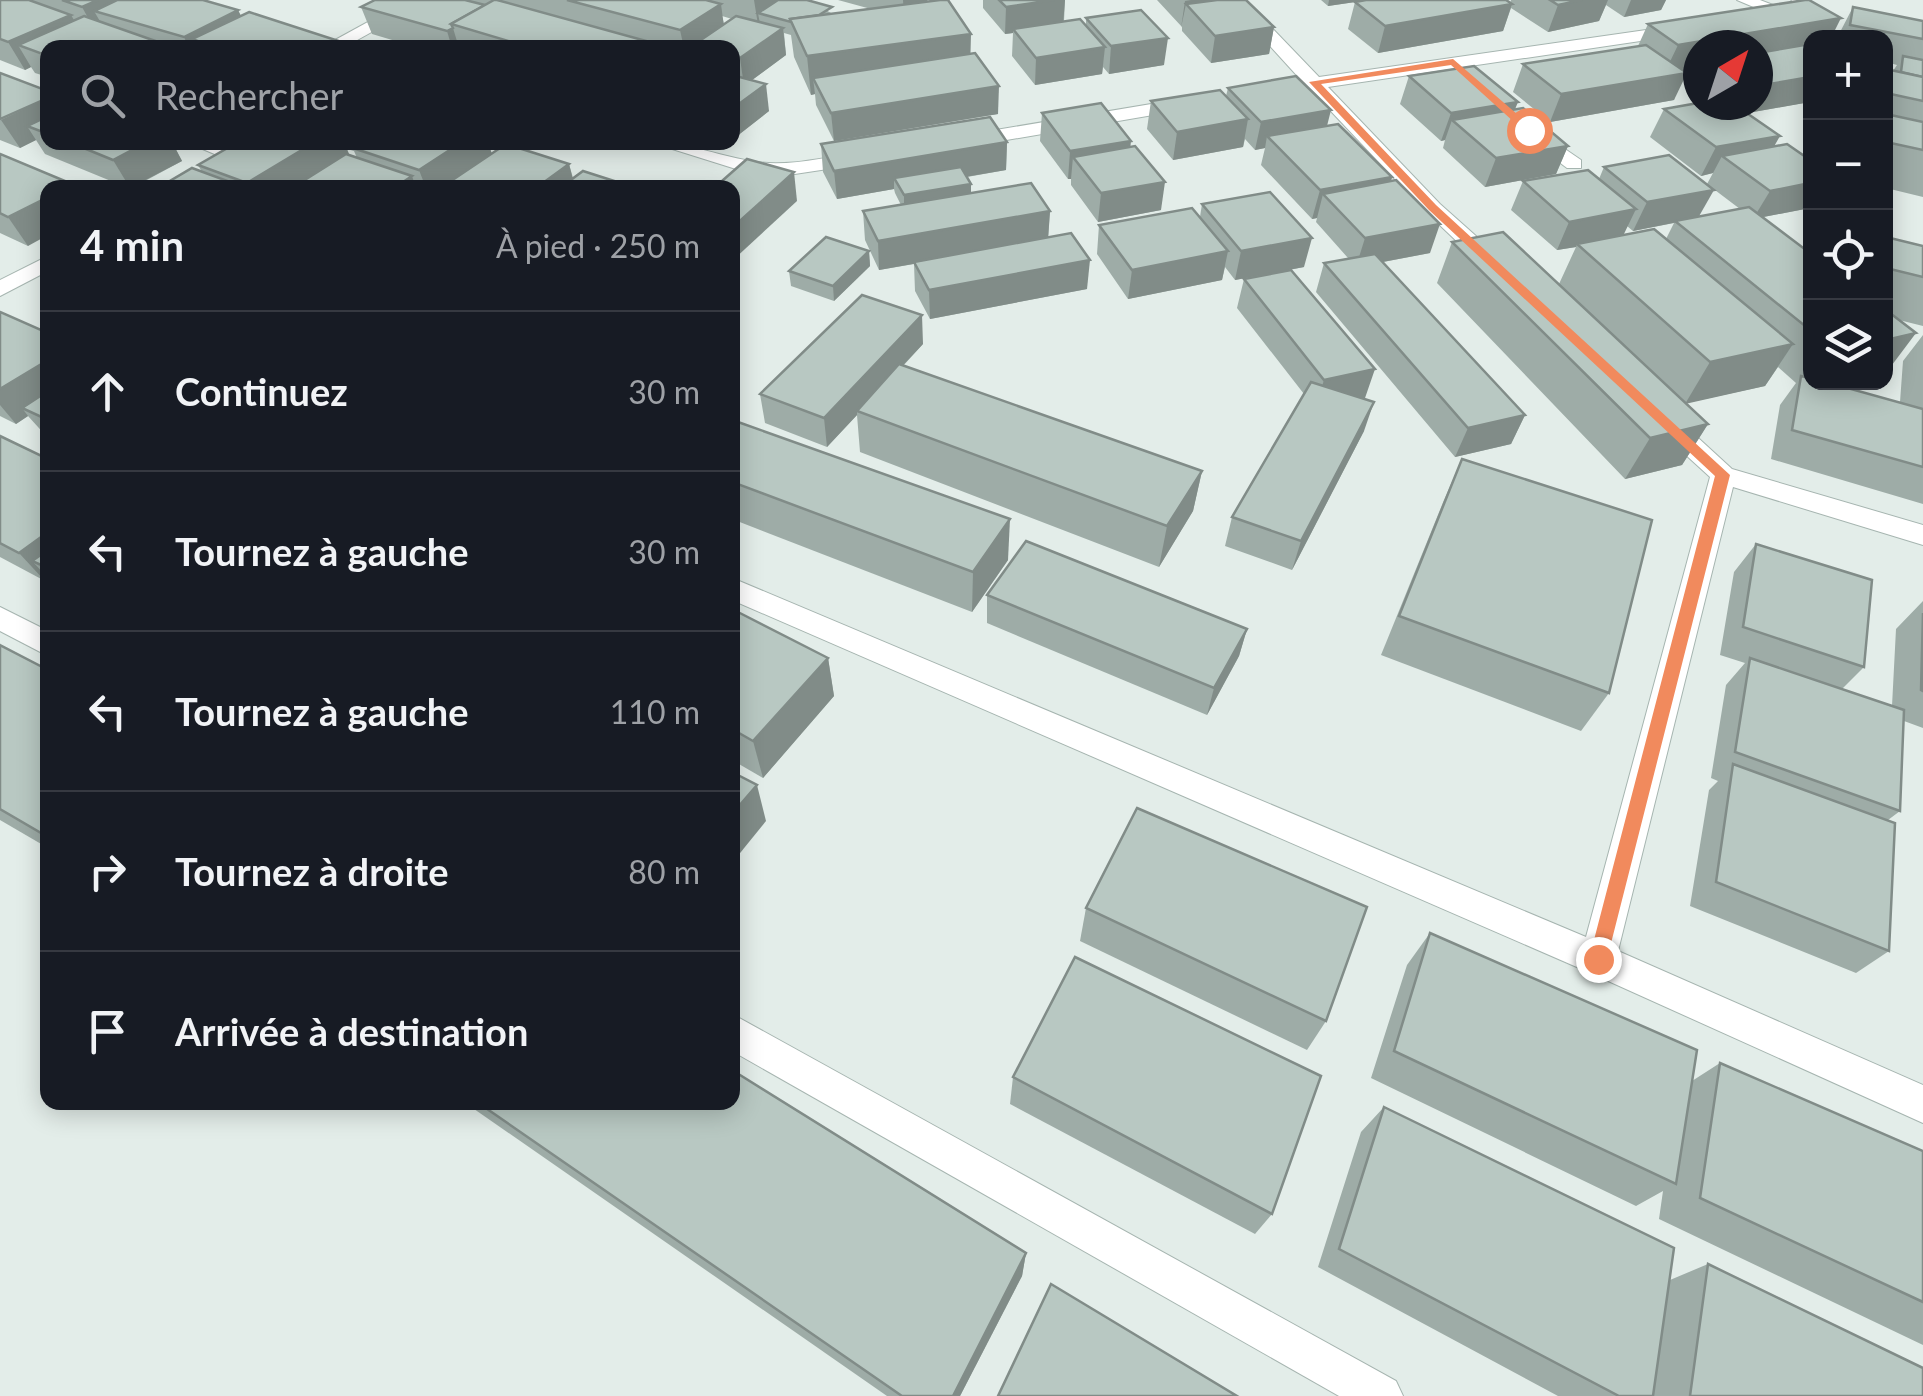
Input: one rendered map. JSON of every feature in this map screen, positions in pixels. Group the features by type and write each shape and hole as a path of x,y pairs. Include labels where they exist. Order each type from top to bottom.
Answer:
{"street":[{"path":"351,40 422,0"},
{"path":"1236,0 1432,208 1520,288"},
{"path":"1746,0 1799,12"},
{"path":"1737,22 1799,12"},
{"path":"1238,95 1700,27"},
{"path":"1453,62 1478,85"},
{"path":"955,143 1200,102"},
{"path":"1516,118 1574,164"},
{"path":"208,172 242,153 229,150"},
{"path":"687,150 752,168 788,169 880,154"},
{"path":"738,180 752,168"},
{"path":"5,282 40,266"},
{"path":"5,282 40,293"},
{"path":"1650,408 1723,475 1923,535"},
{"path":"1598,959 1723,475"},
{"path":"740,591 1598,959 1923,1104"},
{"path":"0,618 40,640"},
{"path":"740,1035 1382,1396"}],"building":[{"path":"0,0 29,0 71,15 8,42 0,39"},
{"path":"62,0 98,0 82,7"},
{"path":"117,0 203,0 238,10 184,37 94,11"},
{"path":"375,0 465,0 485,5 451,24 453,28 447,31 361,7"},
{"path":"497,0 642,40 505,40 451,24"},
{"path":"567,0 706,0 721,4 680,30"},
{"path":"778,0 807,0 832,7 819,15 790,19 791,22 758,13"},
{"path":"948,0 971,34 807,56 790,19"},
{"path":"999,0 1054,0 1006,7"},
{"path":"1246,0 1274,27 1215,36 1186,4"},
{"path":"1506,0 1512,4 1385,26 1355,2"},
{"path":"1550,0 1582,0 1558,5"},
{"path":"1809,0 1841,18 1769,30 1683,30 1683,44 1678,45 1648,24"},
{"path":"1853,7 1923,21 1923,39 1893,33 1893,30 1850,25"},
{"path":"1141,10 1168,38 1111,46 1086,18"},
{"path":"249,12 336,40 195,40"},
{"path":"84,16 153,40 40,40 40,53 18,45"},
{"path":"736,16 783,28 740,58 740,40 701,40"},
{"path":"1080,19 1105,47 1036,58 1013,29"},
{"path":"1646,45 1683,74 1561,94 1523,64"},
{"path":"1803,45 1803,78 1773,83 1773,50"},
{"path":"975,53 999,86 831,113 813,78"},
{"path":"1903,56 1923,60 1923,77 1901,72"},
{"path":"1474,66 1518,102 1451,113 1409,76"},
{"path":"1893,71 1923,77 1923,101 1893,95"},
{"path":"0,73 40,88 40,102 0,119"},
{"path":"1296,76 1331,110 1261,122 1228,88"},
{"path":"740,77 766,84 740,103"},
{"path":"1220,90 1248,119 1177,132 1151,101"},
{"path":"1101,103 1131,141 1070,151 1042,113"},
{"path":"1683,106 1683,120 1757,120 1780,136 1716,147 1664,109"},
{"path":"1523,108 1568,146 1496,158 1452,120"},
{"path":"1893,116 1923,122 1923,150 1893,144"},
{"path":"990,117 1007,142 834,171 821,144"},
{"path":"40,120 40,131 27,126"},
{"path":"1338,124 1392,177 1320,190 1267,136"},
{"path":"1787,144 1803,155 1803,184 1770,191 1722,156"},
{"path":"1135,146 1165,182 1101,193 1073,157"},
{"path":"89,150 132,150 113,160"},
{"path":"224,150 302,150 252,180 239,180 198,165"},
{"path":"359,150 450,150 419,170"},
{"path":"497,150 525,150 569,164 547,180 452,180"},
{"path":"0,154 62,180 40,180 40,201 8,217 0,213"},
{"path":"346,154 412,176 406,180 305,180"},
{"path":"1669,155 1714,190 1647,202 1604,167"},
{"path":"747,159 794,172 740,221 740,180 723,180"},
{"path":"961,167 971,184 904,195 894,178"},
{"path":"192,168 225,180 172,180"},
{"path":"1588,170 1636,209 1569,222 1523,181"},
{"path":"583,171 611,180 571,180"},
{"path":"1396,180 1440,224 1365,238 1323,194"},
{"path":"1031,183 1050,211 878,241 863,211"},
{"path":"1270,192 1312,238 1241,251 1202,204"},
{"path":"1749,207 1803,248 1803,324 1675,221"},
{"path":"1192,208 1228,251 1132,270 1099,225"},
{"path":"1654,229 1793,344 1710,362 1577,244"},
{"path":"1503,232 1708,424 1650,438 1452,242"},
{"path":"1071,233 1090,260 929,290 914,262"},
{"path":"826,237 869,251 833,286 789,271"},
{"path":"1893,239 1923,246 1923,277 1893,270"},
{"path":"1375,254 1525,415 1468,428 1324,263"},
{"path":"1291,270 1375,369 1324,380 1244,279"},
{"path":"862,295 922,315 824,418 760,394"},
{"path":"0,312 40,330 40,365 0,389"},
{"path":"1893,315 1916,333 1893,338"},
{"path":"899,364 1202,471 1167,526 857,411"},
{"path":"1801,376 1803,390 1855,390 1923,409 1923,467 1792,430"},
{"path":"1311,382 1374,402 1301,541 1232,517"},
{"path":"40,396 40,416 22,408"},
{"path":"740,423 1010,519 973,572 740,485"},
{"path":"0,436 40,455 40,538 19,553 0,543"},
{"path":"1462,459 1652,520 1609,693 1399,616"},
{"path":"1026,541 1247,629 1214,688 987,595"},
{"path":"1756,544 1872,580 1864,667 1743,627"},
{"path":"740,613 828,658 753,741 740,734"},
{"path":"1923,613 1923,691 1921,690"},
{"path":"0,645 40,666 40,832 0,809"},
{"path":"1750,658 1904,710 1900,811 1735,752"},
{"path":"1733,764 1895,823 1889,951 1716,882"},
{"path":"740,776 757,785 740,805"},
{"path":"1137,808 1367,907 1326,1021 1086,908"},
{"path":"1430,933 1697,1050 1676,1184 1394,1051"},
{"path":"1075,957 1321,1076 1272,1214 1013,1077"},
{"path":"1720,1063 1923,1151 1923,1302 1700,1198"},
{"path":"740,1075 1026,1253 953,1396 902,1396 489,1110 740,1110"},
{"path":"1384,1107 1674,1248 1653,1396 1619,1396 1339,1249"},
{"path":"1708,1264 1923,1368 1923,1396 1690,1396"},
{"path":"1051,1284 1237,1396 998,1396"}],"route":[{"path":"1529,130 1453,62 1314,82 1432,208 1723,475 1598,959"}]}
